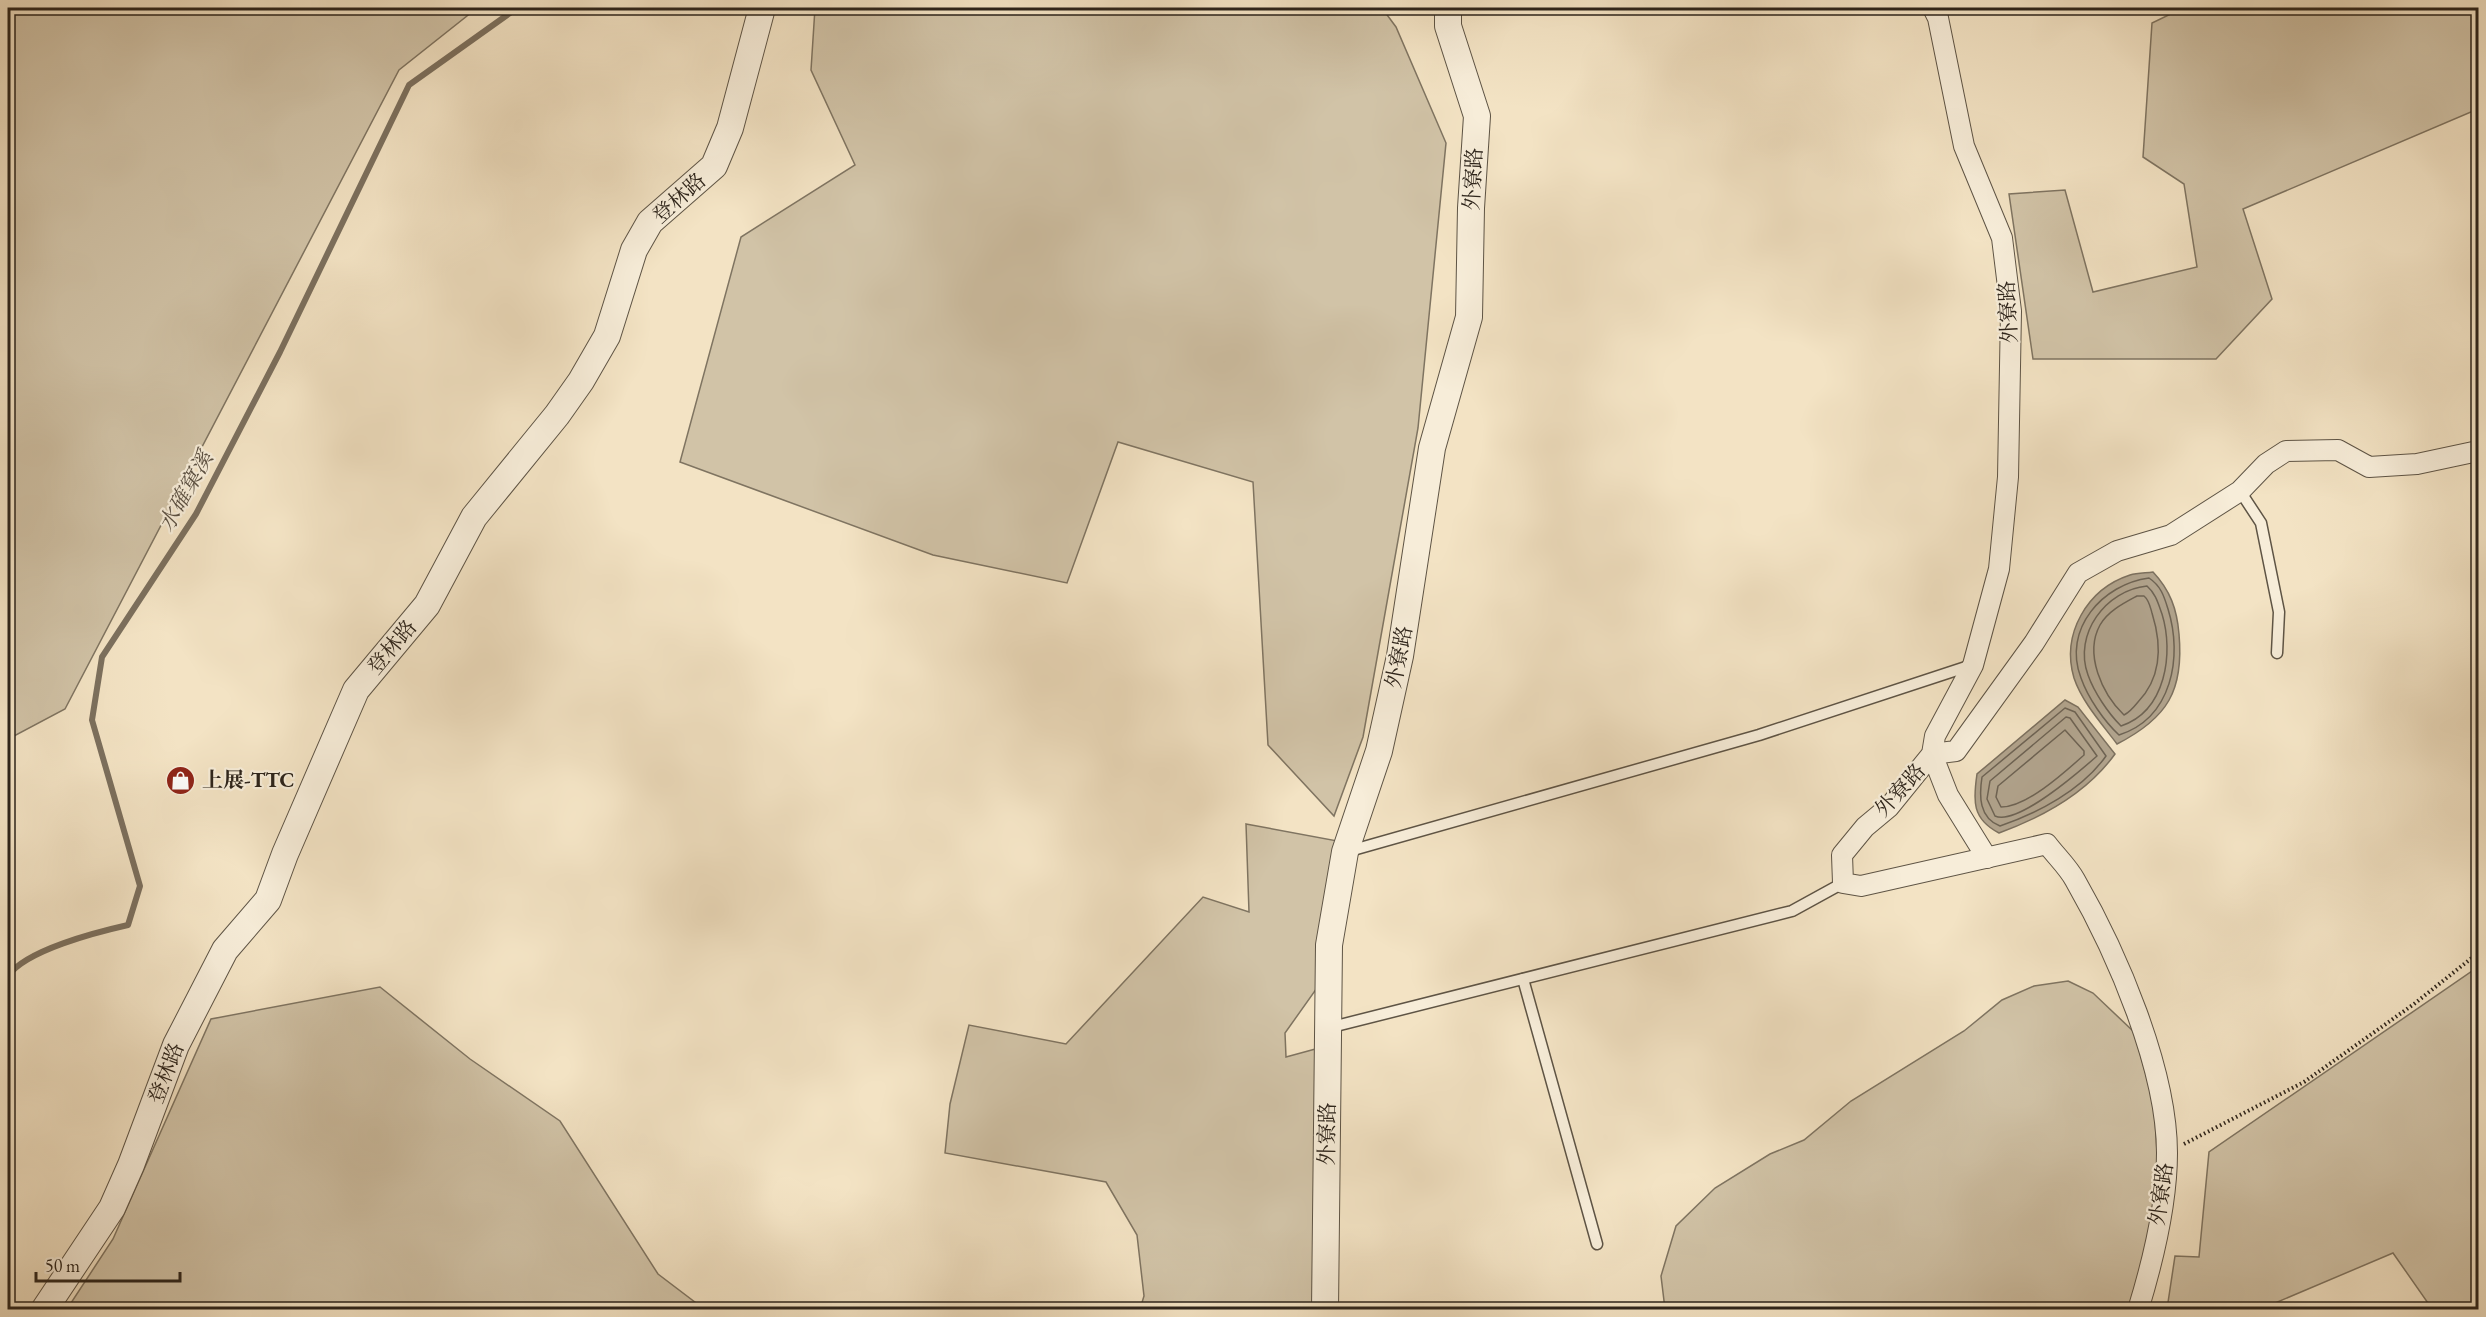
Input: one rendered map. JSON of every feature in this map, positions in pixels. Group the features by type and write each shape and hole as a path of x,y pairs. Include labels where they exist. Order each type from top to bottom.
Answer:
{"street":[{"name":"登林路","path":"44,1310 112,1208 135,1155 176,1045 225,950 268,900 289,843 356,690 427,604 474,518 557,415 581,381 607,336 634,250 650,222 714,166 730,128 762,8"},
{"name":"外寮路","path":"1325,1310 1329,945 1346,852 1379,752 1400,656 1432,448 1469,317 1476,116 1448,26 1448,8"},
{"name":"外寮路","path":"1933,8 1964,146 2002,238 2011,311 2008,477 1999,569 1973,664 1935,736 1932,754 1889,807 1865,827 1842,855 1843,883 1861,886 2047,844 2074,878 2109,947 2140,1024 2159,1086 2167,1152 2164,1194 2138,1310"},
{"path":"1987,858 1948,795 1932,754 1956,751 2034,643 2078,573 2117,551 2171,535 2241,491 2266,464 2286,451 2338,450 2369,466 2417,464 2478,451"}],"lane":[{"path":"2241,491 2261,523 2279,612 2277,653"},
{"path":"1346,852 1759,735 1973,664"},
{"path":"1328,1028 1792,911 1843,883"},
{"path":"1523,979 1597,1244"}],"path":[{"path":"2167,1152 2304,1082 2414,1004 2478,953"}],"shaded area":[{"path":"8,8 477,8 399,70 65,709 12,737 8,748"},
{"path":"815,8 1382,8 1396,27 1446,143 1418,428 1363,737 1334,816 1268,745 1253,482 1118,442 1067,583 933,555 680,462 741,237 855,165 811,70"},
{"path":"2183,8 2478,8 2478,109 2243,209 2272,299 2216,359 2033,359 2009,194 2065,190 2093,292 2197,267 2184,184 2143,157 2152,23"},
{"path":"1246,824 1343,842 1317,988 1285,1033 1286,1057 1319,1048 1323,1309 1140,1309 1144,1296 1137,1235 1106,1182 945,1153 950,1104 969,1025 1066,1044 1203,897 1249,912"},
{"path":"2478,967 2478,1309 2430,1309 2393,1253 2261,1309 2167,1309 2175,1256 2199,1257 2209,1152"},
{"path":"2068,981 2093,993 2134,1032 2154,1103 2159,1185 2132,1309 1665,1309 1661,1276 1676,1226 1715,1188 1770,1154 1804,1140 1851,1101 1964,1031 2002,1000 2034,986"},
{"path":"380,987 470,1059 560,1121 658,1274 704,1309 67,1309 113,1239 211,1019"}],"water":[{"path":"2153,572 2172,600 2179,634 2179,671 2175,687 2160,713 2149,724 2117,744 2082,696 2074,678 2071,645 2081,615 2101,591 2130,575"},
{"path":"2065,700 2078,707 2115,754 2104,768 2078,792 2048,811 1999,833 1984,822 1976,808 1977,774"}],"waterway":[{"name":"水確窠溪","path":"8,976 30,958 46,950 81,937 128,925 140,886 92,720 102,657 196,514 280,352 409,85 517,8"}],"place":[{"name":"上展-TTC","path":"181,780"}]}
